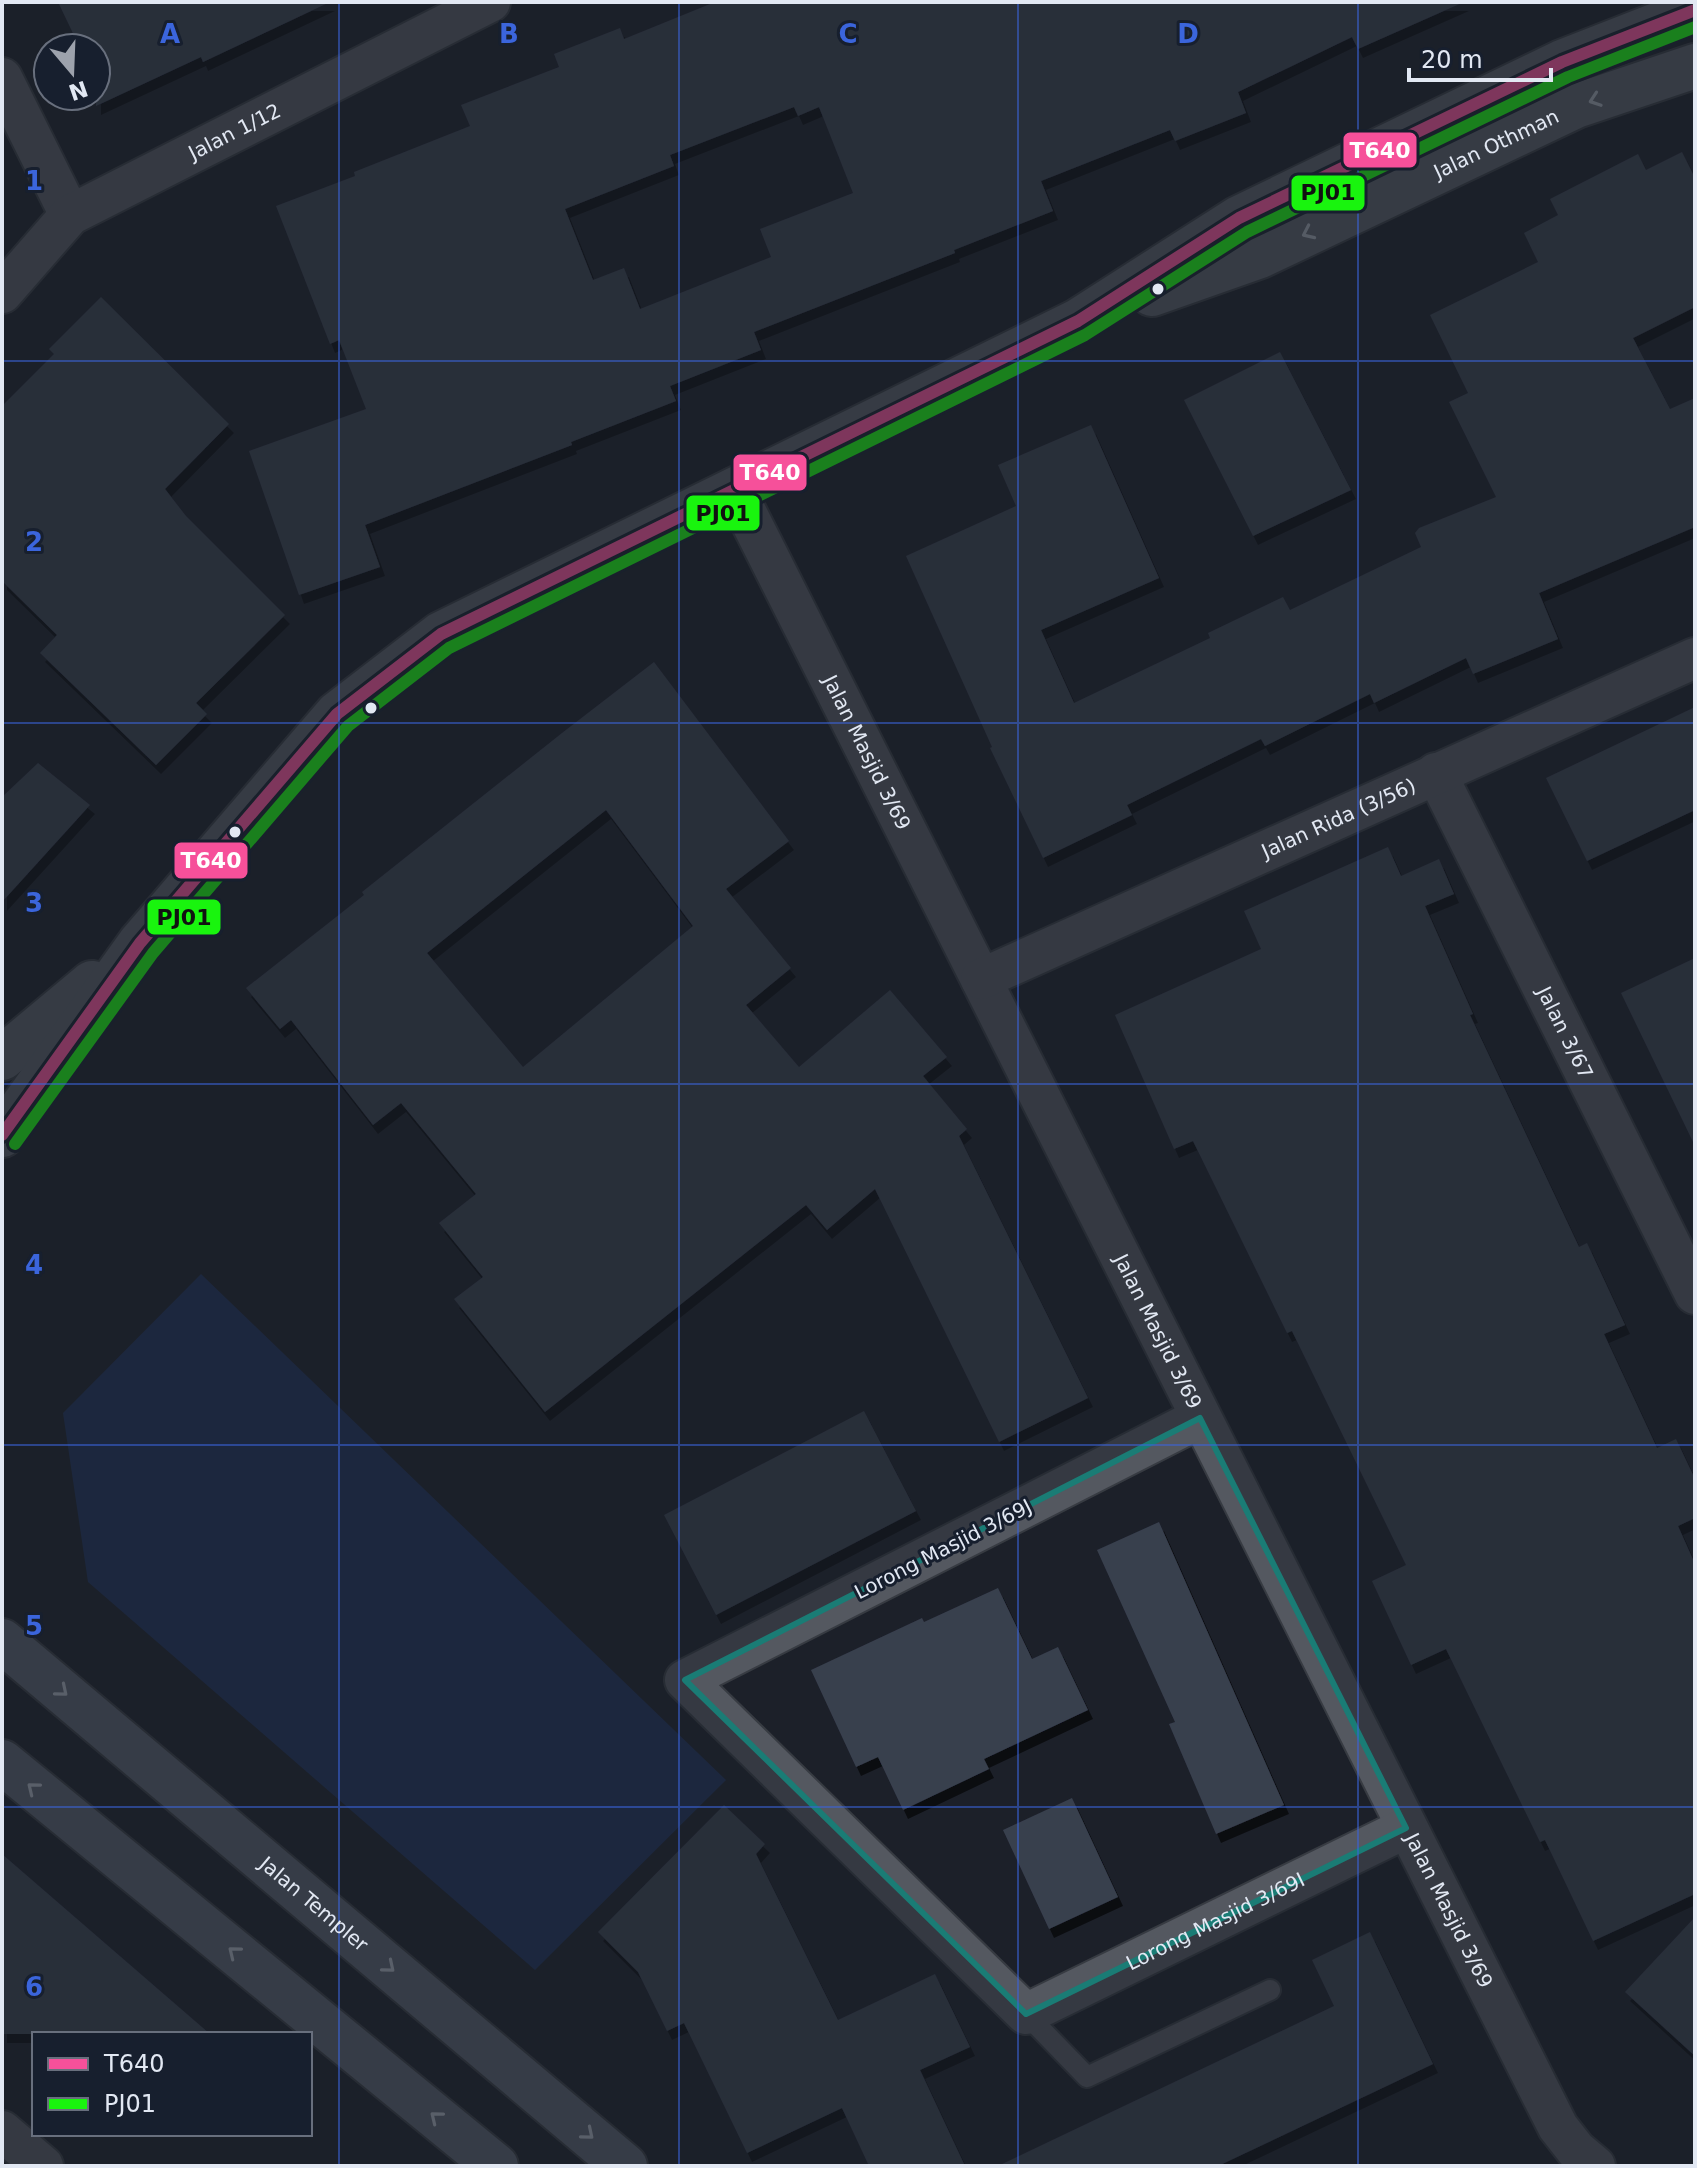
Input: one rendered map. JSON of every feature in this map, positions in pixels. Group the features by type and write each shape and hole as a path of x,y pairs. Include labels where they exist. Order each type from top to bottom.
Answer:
{"main road":[{"name":"Jalan Othman","path":"1078,321 1239,218 1562,62 1695,10"},
{"name":"Jalan Othman","path":"2,1135 140,943 337,714 441,634 1078,321 1260,256 1576,106 1695,66"},
{"name":"Jalan Othman","path":"2,1058 140,943"},
{"name":"Jalan Templer","path":"2,1641 625,2166"},
{"path":"2,1762 496,2166"}],"street":[{"name":"Jalan 1/12","path":"2,293 70,215 490,2"},
{"path":"2,78 70,215"},
{"name":"Jalan Masjid 3/69","path":"734,488 1558,2127 1576,2150 1595,2166"},
{"name":"Jalan Rida (3/56)","path":"981,979 1695,658"},
{"name":"Jalan 3/67","path":"1436,773 1695,1294"},
{"name":"Lorong Masjid 3/69J","path":"1026,2014 685,1680 1200,1418"},
{"name":"Lorong Masjid 3/69I","path":"1026,2014 1406,1828"},
{"path":"2,2131 43,2166"}],"lane":[{"path":"1026,2014 1087,2077 1270,1990"}],"highlighted area":[{"path":"1200,1418 1406,1828 1026,2014 685,1680"}],"shaded area":[{"path":"201,1274 726,1780 535,1970 88,1582 63,1413"}],"building":[{"path":"58,2 330,2 203,62 201,57 112,99 112,32 72,32"},
{"path":"715,2 1464,2 1358,49 1352,37 1238,92 1246,113 1175,141 1170,130 1041,181 1053,211 754,332 761,350 670,386 676,401 365,525 380,567 299,595 249,451 366,409 339,340 330,344 276,206 470,126 461,105 559,67 554,54 620,28 624,39","holes":["794,107 798,116 819,107 853,193 760,229 771,257 640,309 624,268 593,280 565,209 674,166 670,155"]},
{"path":"1682,152 1695,178 1695,307 1633,338 1670,409 1695,398 1695,527 1539,593 1558,639 1473,674 1466,658 1374,703 1370,694 1265,746 1261,739 1127,805 1132,815 1043,858 990,748 906,556 1016,506 998,465 1091,425 1159,578 1041,630 1074,703 1210,638 1208,633 1283,597 1290,610 1421,547 1415,533 1419,528 1496,497 1449,402 1468,393 1430,315 1538,262 1524,233 1558,215 1550,199 1638,154 1646,170"},
{"path":"101,297 229,424 165,489 186,516 285,615 196,703 207,714 156,765 40,653 57,635 2,581 2,406 54,354 49,349"},
{"path":"1280,352 1351,490 1253,536 1184,400"},
{"path":"654,662 789,841 726,889 791,968 746,1005 799,1067 890,990 947,1057 923,1076 967,1129 959,1136 1088,1398 999,1442 875,1189 827,1230 806,1205 545,1412 454,1299 483,1277 439,1223 476,1194 401,1103 373,1125 291,1020 280,1029 246,988","holes":["606,810 693,926 523,1067 427,953"]},
{"path":"1695,707 1695,810 1587,861 1546,778"},
{"path":"38,763 90,805 2,902 2,797"},
{"path":"1388,847 1401,876 1439,859 1454,894 1425,906 1473,1014 1470,1015 1579,1247 1587,1243 1625,1325 1604,1334 1657,1448 1676,1439 1695,1479 1695,1518 1678,1526 1695,1564 1695,1894 1593,1941 1545,1840 1540,1842 1446,1649 1411,1665 1372,1581 1406,1565 1292,1331 1287,1333 1193,1141 1174,1149 1115,1015 1261,949 1244,911"},
{"path":"1695,958 1695,1146 1621,993"},
{"path":"864,1411 916,1511 716,1615 664,1515"},
{"path":"1159,1522 1284,1805 1216,1834 1169,1724 1175,1722 1097,1550"},
{"path":"998,1588 1032,1659 1058,1647 1088,1710 984,1759 989,1769 903,1810 878,1757 856,1767 811,1670 922,1618 924,1622"},
{"path":"1072,1798 1118,1897 1049,1929 1003,1830"},
{"path":"724,1805 765,1844 756,1854 838,2020 935,1974 970,2047 920,2070 965,2166 869,2166 842,2108 747,2153 684,2023 667,2031 638,1972 598,1932"},
{"path":"2,1854 208,2032 32,2032 2,2034"},
{"path":"1695,1917 1695,2056 1625,1992"},
{"path":"1370,1932 1433,2064 1218,2166 998,2166 1334,2006 1312,1960"}],"transit line":[{"name":"T640","path":"2,1135 140,943 337,714 441,634 1078,321 1239,218 1562,62 1695,10"},
{"name":"PJ01","path":"15,1144 153,953 348,726 449,648 1085,335 1247,232 1568,77 1695,27"}]}
